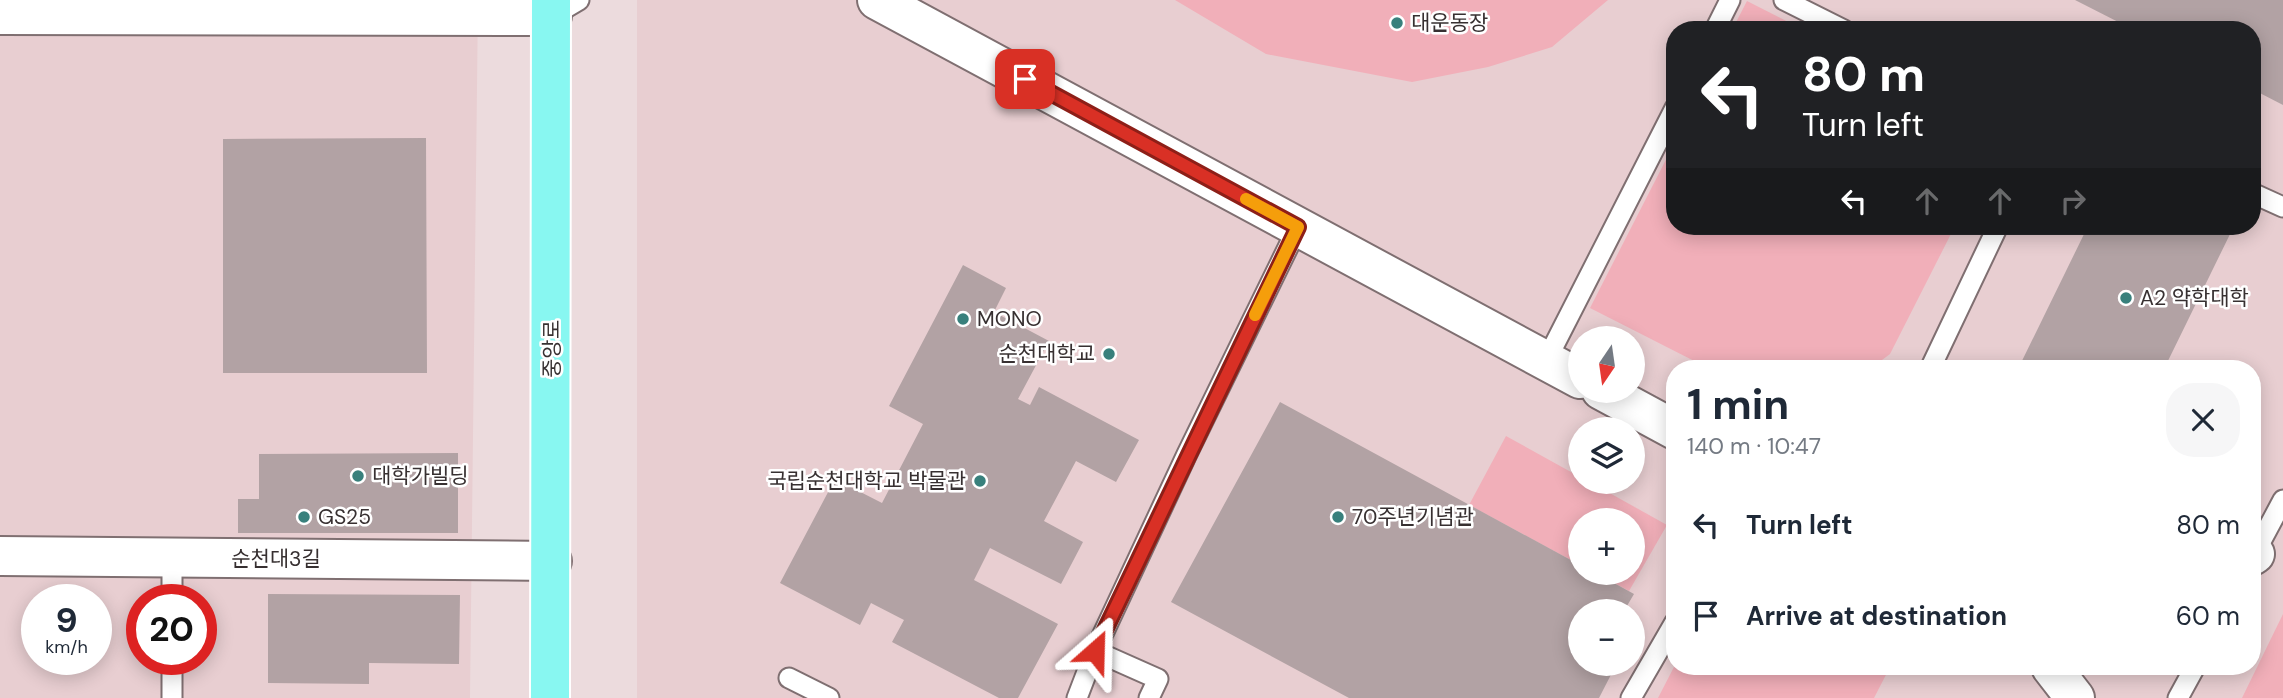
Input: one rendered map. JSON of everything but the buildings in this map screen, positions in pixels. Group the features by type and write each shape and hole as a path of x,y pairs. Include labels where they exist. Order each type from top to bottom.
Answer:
{"main road":[{"name":"중앙로","path":"550,698 561,5"}],"street":[{"path":"877,0 1568,373"},
{"path":"0,15 561,5"},
{"path":"1625,403 1666,425"},
{"name":"순천대3길","path":"0,556 552,561"},
{"path":"2057,675 2075,698"}],"lane":[{"path":"1720,21 1730,0"},
{"path":"1784,0 1826,21"},
{"path":"1546,361 1666,126"},
{"path":"2261,198 2283,208"},
{"path":"1077,698 1095,651 1298,227"},
{"path":"1934,360 1994,235"},
{"path":"2261,541 2283,500"},
{"path":"172,558 172,584"},
{"path":"1631,698 1666,638"},
{"path":"1095,651 1158,679 1149,698"},
{"path":"172,675 172,698"},
{"path":"2178,698 2191,675"},
{"path":"789,678 829,698"}],"shaded area":[{"path":"0,0 478,0 470,698 0,698"},
{"name":"순천대학교","path":"637,0 2283,0 2283,698 637,698"},
{"name":"대운동장","path":"1175,0 1608,0 1552,47 1488,67 1412,82 1266,54"},
{"path":"1747,1 1786,21 1737,21"},
{"path":"1666,160 1666,235 1950,235 1890,354 1882,360 1692,360 1645,336 1645,326 1625,326 1590,308"},
{"path":"1506,436 1568,470 1568,494 1611,494 1636,508 1568,508 1568,559 1469,505"},
{"path":"1645,513 1666,527 1645,563"},
{"path":"1618,585 1632,585 1629,591"},
{"path":"2283,614 2283,698 2242,698 2253,675 2261,675 2261,659"},
{"path":"1670,675 1886,675 1874,698 1658,698"}],"slow traffic":[{"path":"1246,199 1298,227 1255,315"}],"place":[{"name":"대운동장","path":"1397,23"},
{"name":"A2 약학대학","path":"2126,298"},
{"name":"MONO","path":"963,319"},
{"name":"순천대학교","path":"1109,354"},
{"name":"대학가빌딩","path":"358,476"},
{"name":"국립순천대학교 박물관","path":"980,481"},
{"name":"GS25","path":"304,517"},
{"name":"70주년기념관","path":"1338,517"}],"route":[{"path":"1025,79 1298,227 1095,651"}]}
